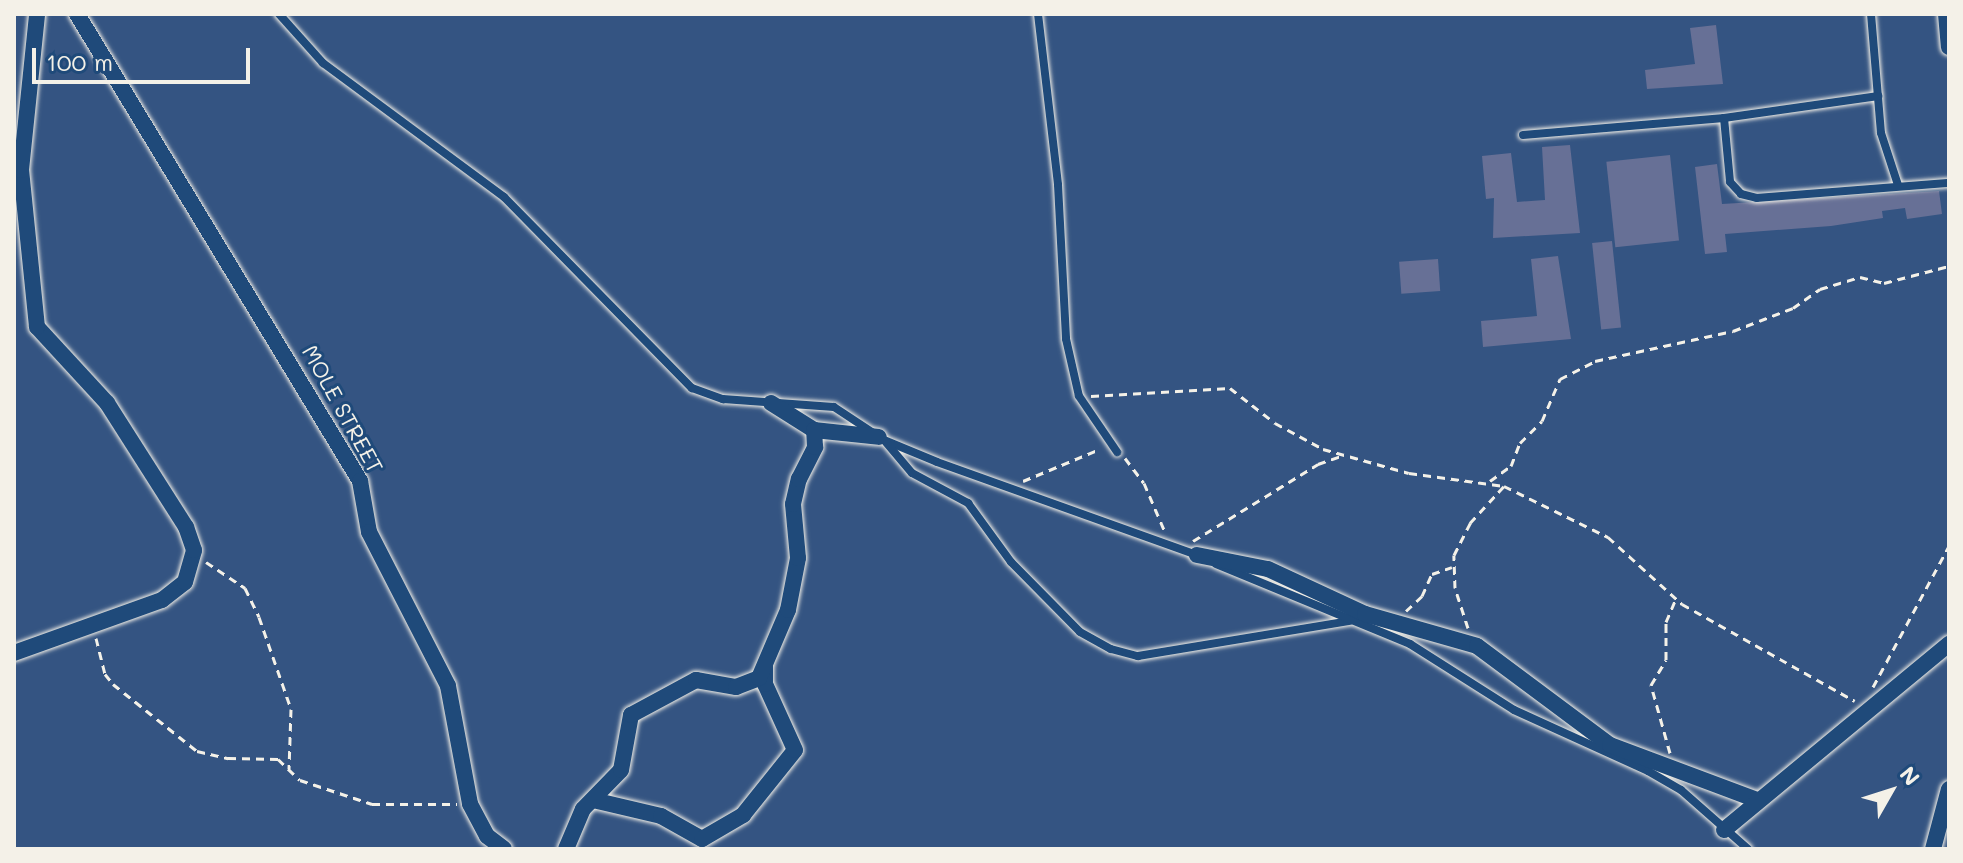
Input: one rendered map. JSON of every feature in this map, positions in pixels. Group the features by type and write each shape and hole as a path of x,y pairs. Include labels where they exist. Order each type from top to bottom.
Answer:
{"street":[{"path":"14,653 175,591 185,582 194,554 190,533 107,403 37,327 21,170 37,14"},
{"name":"MOLE STREET","path":"77,14 360,481 369,532 448,686 470,804 487,836 504,849"},
{"path":"1946,14 1949,47"},
{"path":"771,403 814,430 882,439"},
{"path":"566,849 573,826 624,764 628,721 636,711 696,680 747,685 765,666 788,610 798,558 793,504 799,479 815,447 814,430"},
{"path":"1191,552 1268,569 1355,610 1477,646 1610,745 1757,800"},
{"path":"1724,830 1949,644"},
{"path":"593,800 661,816 702,839 743,815 795,750 765,684 765,666"},
{"path":"1933,849 1949,789"}],"lane":[{"path":"279,14 323,63 504,197 591,281 679,379 705,395 834,407 882,439 1169,543 1410,644 1514,710 1672,785 1748,849"},
{"path":"1038,14 1058,185 1066,339 1079,396 1117,452"},
{"path":"1871,14 1881,133 1898,185"},
{"path":"1523,135 1724,118 1878,96"},
{"path":"1724,118 1730,182 1741,194 1757,198 1949,183"},
{"path":"882,439 912,473 968,503 1011,562 1080,632 1111,649 1138,656 1351,621"}],"path":[{"path":"1490,481 1511,466 1520,443 1542,421 1560,379 1595,361 1722,335 1793,308 1820,289 1860,277 1884,283 1949,266"},
{"path":"1079,396 1230,388 1275,423 1343,456 1409,473 1490,481 1504,486 1608,537 1676,599 1860,705 1949,546"},
{"path":"1009,486 1080,453 1117,452 1144,483 1169,543"},
{"path":"1191,552 1211,525 1318,464 1343,456"},
{"path":"1477,646 1461,612 1452,567 1470,523 1504,486"},
{"path":"194,554 245,588 259,617 291,709 289,769"},
{"path":"1392,621 1419,600 1432,574 1452,567"},
{"path":"1676,599 1666,622 1666,660 1651,685 1676,772"},
{"path":"88,625 105,674 182,742 211,756 278,759 300,780 372,804 470,804"}],"building":[{"path":"1716,25 1723,84 1647,89 1645,70 1695,64 1690,28"},
{"path":"1570,145 1580,233 1493,238 1494,198 1486,199 1482,156 1511,153 1517,202 1545,200 1542,147"},
{"path":"1670,155 1679,241 1615,247 1606,162"},
{"path":"1717,164 1722,204 1939,191 1942,214 1907,219 1905,208 1882,211 1883,218 1831,226 1725,234 1727,252 1705,254 1695,167"},
{"path":"1612,241 1621,328 1601,330 1592,243"},
{"path":"1558,256 1571,339 1483,347 1481,321 1537,316 1531,259"},
{"path":"1438,259 1440,291 1401,294 1399,262"}]}
